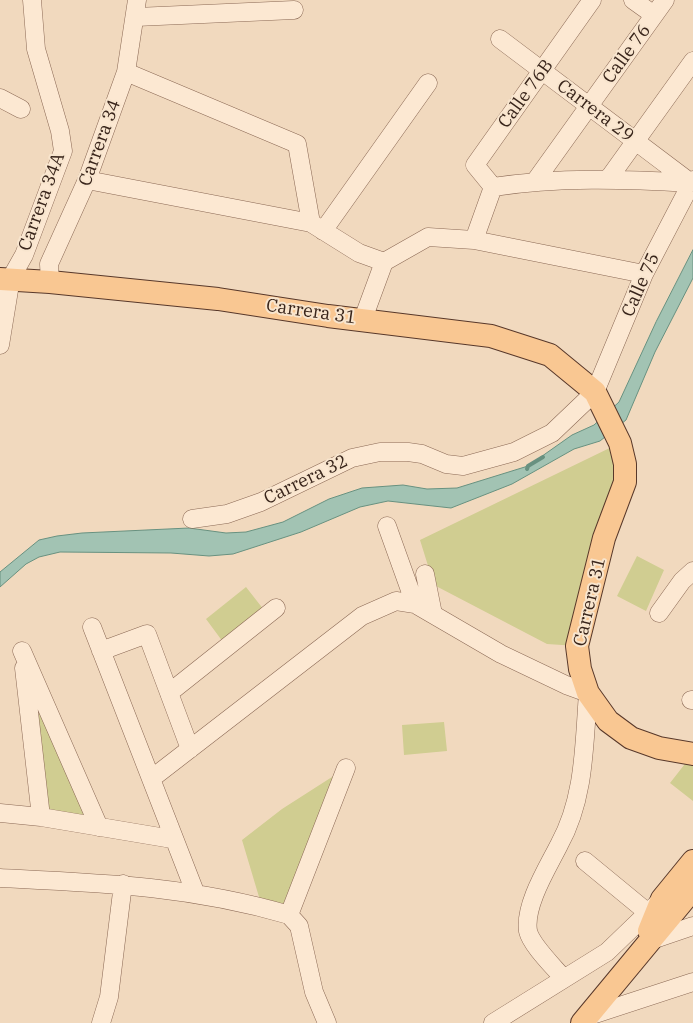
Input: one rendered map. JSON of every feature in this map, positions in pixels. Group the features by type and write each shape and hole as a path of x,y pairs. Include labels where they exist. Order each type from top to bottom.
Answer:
{"main road":[{"name":"Carrera 31","path":"4,274 50,282 218,300 328,316 492,336 550,354 597,396 620,443 626,464 625,482 604,538 577,646 580,669 588,693 608,721 631,738 659,748 693,754"},
{"path":"647,942 655,905 693,861"},
{"path":"585,1020 647,942 693,889"}],"street":[{"name":"Carrera 34A","path":"0,345 4,274 24,255 63,151 60,131 36,49 32,0"},
{"name":"Calle 76B","path":"492,187 475,165 543,72 592,0"},
{"path":"634,0 654,16"},
{"name":"Calle 76","path":"536,180 665,0"},
{"path":"136,8 294,10"},
{"name":"Carrera 34","path":"50,282 49,264 87,180 126,72 136,8"},
{"name":"Carrera 29","path":"500,39 692,182"},
{"path":"609,178 693,60"},
{"path":"126,72 296,144 317,227"},
{"path":"317,227 428,83"},
{"path":"0,98 21,109"},
{"path":"474,240 492,187 536,180 609,178 692,182"},
{"path":"87,180 317,227 359,253 384,262"},
{"name":"Calle 75","path":"597,396 644,274 692,182"},
{"path":"363,319 384,262 428,237 474,240 644,274"},
{"name":"Carrera 32","path":"192,519 227,514 261,502 352,458 387,452 422,454 456,466 471,465 514,452 552,432 597,396"},
{"path":"387,526 415,604"},
{"path":"660,613 682,581 693,571"},
{"path":"425,574 433,614"},
{"path":"151,779 362,616 396,601 415,604 501,654 566,685 588,693 584,766 578,798 567,829 538,888 528,924 532,940 564,979"},
{"path":"170,693 276,608"},
{"path":"92,627 151,779 172,840 195,892"},
{"path":"101,651 147,634 190,749"},
{"path":"41,817 22,650 99,827"},
{"path":"289,915 346,768"},
{"path":"0,813 41,817 172,840"},
{"path":"493,1023 607,952 655,905 585,860"},
{"path":"0,878 123,884 195,892 289,915 299,926 314,992 327,1023"},
{"path":"100,1023 109,997 123,884"},
{"path":"647,942 693,926"},
{"path":"585,1020 693,982"}],"shaded area":[{"path":"693,250 693,278 655,352 626,420 600,441 574,449 512,484 451,508 388,501 360,507 301,532 233,554 209,556 171,553 60,552 39,557 26,564 0,587 0,572 39,540 82,533 189,528 226,533 246,532 283,522 329,499 362,488 403,485 427,489 457,488 528,466 572,435 594,425 619,402 656,322"},
{"path":"620,443 625,464 577,646 547,644 434,585 420,540"},
{"path":"637,556 664,570 646,611 617,596"},
{"path":"246,587 264,610 223,642 206,619"},
{"path":"22,651 99,827 41,817"},
{"path":"444,722 447,751 404,755 402,725"},
{"path":"688,760 693,764 693,801 670,783"},
{"path":"346,768 289,915 262,907 242,840 282,809"}],"waterway":[{"path":"527,469 528,466 543,457"}]}
